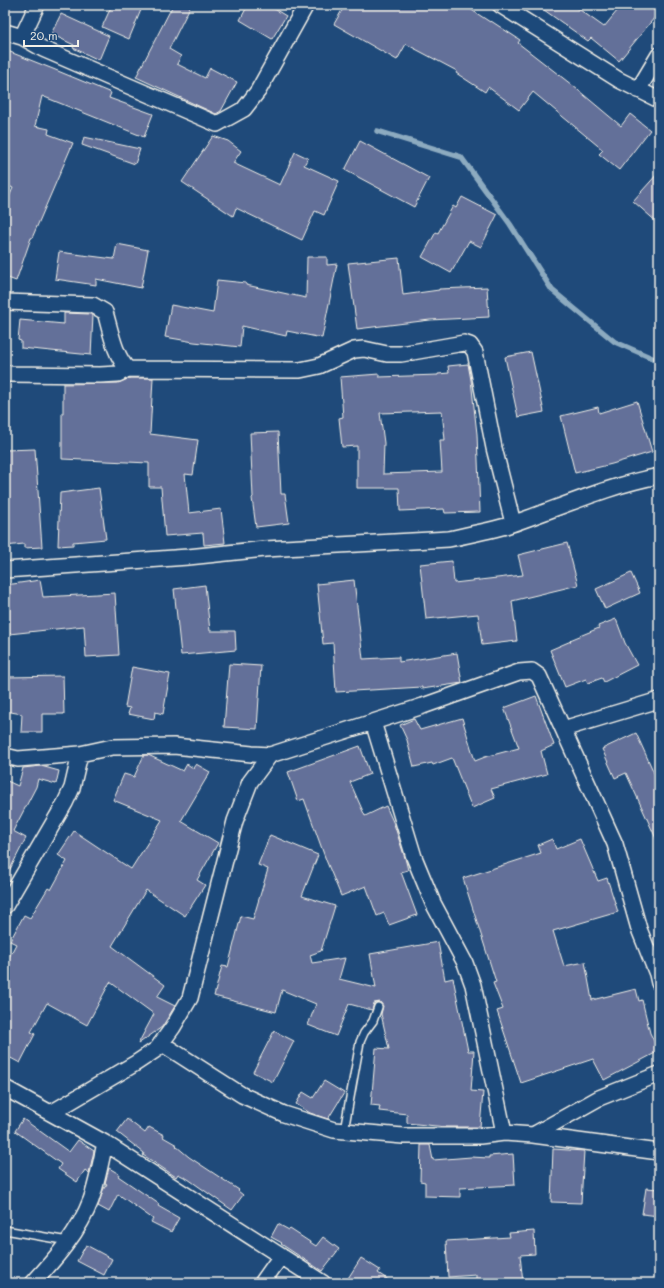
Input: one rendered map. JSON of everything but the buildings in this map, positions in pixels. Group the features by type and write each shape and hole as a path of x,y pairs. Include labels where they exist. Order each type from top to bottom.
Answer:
{"street":[{"path":"22,36 37,5"},
{"path":"5,32 22,36 43,49 217,124 244,110 258,91 306,5"},
{"path":"500,5 606,72 659,100"},
{"path":"638,90 659,55"},
{"path":"5,302 93,305 106,312 118,355 128,369"},
{"path":"5,372 9,374 100,375 118,374 128,369 300,370 319,366 354,350 364,348 387,354 401,354 464,343 470,345 475,352 494,448 513,523"},
{"path":"5,570 188,557 265,549 449,539 475,534 513,523 636,480 659,476"},
{"path":"5,756 18,759 80,754 112,747 174,746 270,755 423,706 519,672 532,671 539,676 615,844 639,929 657,974 659,983"},
{"path":"563,729 659,700"},
{"path":"373,722 414,857 433,903 465,963 473,986 504,1133"},
{"path":"6,902 65,803 72,788 80,754"},
{"path":"51,1113 157,1049 173,1027 190,998 235,821 250,782 270,755"},
{"path":"161,1043 242,1095 284,1114 334,1130 403,1136 480,1136 504,1133 533,1135 659,1152"},
{"path":"533,1135 598,1098 659,1074"},
{"path":"5,1088 105,1143 323,1283"},
{"path":"33,1283 55,1259 77,1229 91,1200 105,1143"},
{"path":"262,1283 280,1256"}],"lane":[{"path":"344,1131 360,1042 364,1033 373,1021 378,1007"},
{"path":"5,1230 68,1241"}],"waterway":[{"path":"377,131 461,157 510,224 552,290 615,342 659,361"}]}
